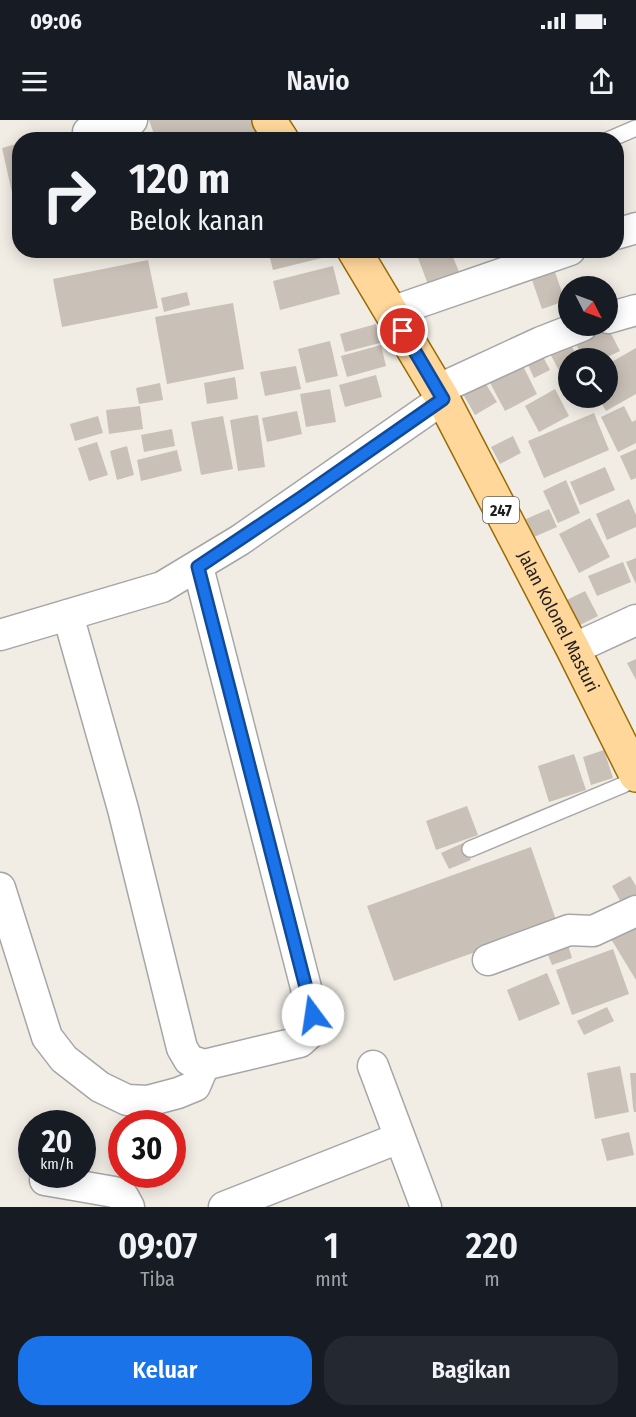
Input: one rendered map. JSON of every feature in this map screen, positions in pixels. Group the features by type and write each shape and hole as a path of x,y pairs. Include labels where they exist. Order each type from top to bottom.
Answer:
{"main road":[{"name":"Jalan Kolonel Masturi","path":"359,258 440,395 573,649 636,777"}],"street":[{"path":"87,130 132,120"},
{"path":"391,312 547,258"},
{"path":"618,315 636,310"},
{"path":"0,635 162,587 198,567 301,498 440,395 558,335"},
{"path":"68,615 123,809 182,1048 189,1060 204,1065 300,1042 311,1032 313,1015 198,567"},
{"path":"573,649 636,620"},
{"path":"0,888 47,1037 64,1059 100,1087 127,1100 148,1101 195,1086 204,1065"},
{"path":"488,960 569,930 593,931 636,911"},
{"path":"373,1066 426,1207"},
{"path":"224,1207 275,1198 399,1138"},
{"path":"91,1188 123,1196 129,1207"}],"lane":[{"path":"470,849 623,785 636,777"}],"building":[{"path":"149,120 252,120 256,132 153,132"},
{"path":"12,145 12,193 2,148"},
{"path":"270,258 322,258 273,270"},
{"path":"418,258 453,258 460,274 429,287"},
{"path":"148,260 158,308 62,327 53,279"},
{"path":"333,266 340,294 280,310 273,281"},
{"path":"555,272 558,281 558,303 542,309 532,280"},
{"path":"187,292 190,305 164,312 161,298"},
{"path":"233,303 244,369 167,384 155,317"},
{"path":"376,324 380,343 345,352 340,334"},
{"path":"561,336 566,336 573,348 558,348 558,369 545,344"},
{"path":"612,336 620,351 618,352 618,348 578,348 573,338"},
{"path":"330,341 338,376 306,383 298,349"},
{"path":"381,345 386,366 347,377 341,356"},
{"path":"636,348 636,394 618,404 618,358"},
{"path":"539,349 550,370 534,378 524,356"},
{"path":"521,362 537,394 505,411 488,379"},
{"path":"296,366 301,389 265,396 260,372"},
{"path":"376,375 382,397 345,407 339,385"},
{"path":"235,377 238,399 207,404 204,383"},
{"path":"484,381 497,402 475,415 463,394"},
{"path":"160,383 163,400 139,404 136,388"},
{"path":"330,389 336,422 306,427 300,394"},
{"path":"555,389 558,395 558,408 565,408 569,416 539,432 525,406"},
{"path":"140,406 143,429 109,434 106,410"},
{"path":"624,406 632,422 636,420 636,443 618,452 601,417"},
{"path":"297,411 302,434 267,442 262,418"},
{"path":"594,413 609,450 544,478 528,441"},
{"path":"258,415 265,467 238,471 230,420"},
{"path":"98,416 103,433 75,441 70,424"},
{"path":"223,416 233,469 201,475 191,422"},
{"path":"172,429 175,446 144,452 141,435"},
{"path":"513,436 521,453 500,464 491,447"},
{"path":"97,442 108,475 89,481 78,448"},
{"path":"127,446 134,475 117,480 110,451"},
{"path":"636,449 636,478 631,480 620,456"},
{"path":"177,450 182,471 141,481 137,460"},
{"path":"605,467 615,490 580,505 570,482"},
{"path":"566,480 580,513 558,523 543,491"},
{"path":"629,499 636,515 636,527 607,540 596,514"},
{"path":"549,509 557,527 534,537 526,519"},
{"path":"590,518 610,557 579,573 559,534"},
{"path":"636,558 636,584 626,562"},
{"path":"623,562 631,582 597,596 588,576"},
{"path":"585,591 598,616 580,625 567,600"},
{"path":"636,659 636,680 627,663"},
{"path":"604,750 613,778 591,785 583,757"},
{"path":"574,754 586,790 549,802 538,766"},
{"path":"467,806 478,835 436,850 426,821"},
{"path":"463,843 471,860 449,869 441,853"},
{"path":"531,847 557,923 394,981 367,906"},
{"path":"630,876 636,886 636,898 623,906 612,886"},
{"path":"634,924 636,928 636,980 611,939"},
{"path":"567,942 572,958 552,965 546,950"},
{"path":"613,949 629,994 572,1015 556,970"},
{"path":"547,973 560,1004 519,1021 507,990"},
{"path":"607,1007 614,1021 584,1035 577,1021"},
{"path":"620,1066 629,1112 595,1119 587,1073"},
{"path":"630,1073 636,1073 636,1112 633,1107"},
{"path":"629,1132 634,1155 607,1161 601,1139"}],"route":[{"path":"313,1015 198,567 443,399 403,331"}]}
